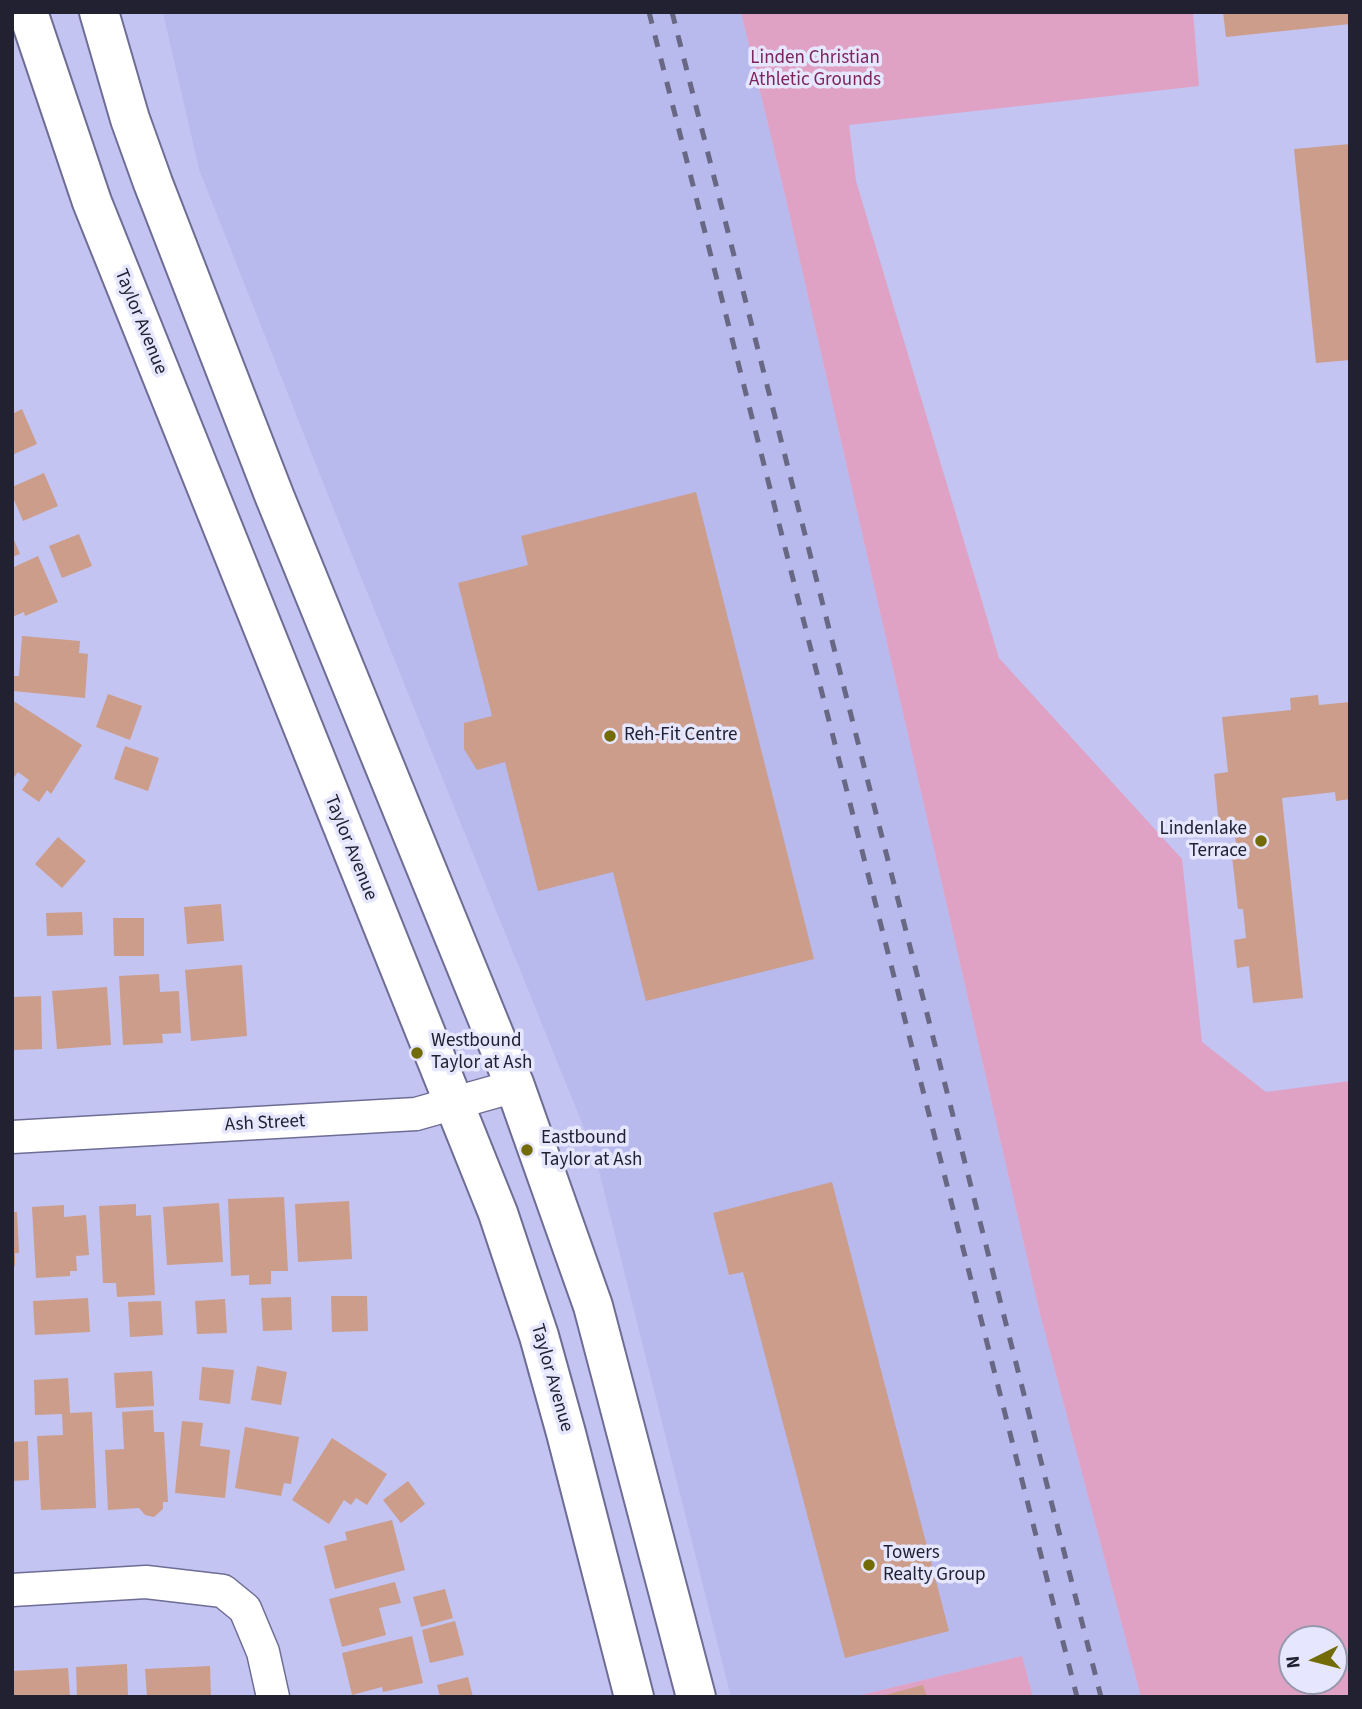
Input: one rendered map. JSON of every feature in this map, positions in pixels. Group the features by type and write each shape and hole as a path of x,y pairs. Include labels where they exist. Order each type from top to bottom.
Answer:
{"main road":[{"name":"Taylor Avenue","path":"28,12 92,202 498,1213 539,1336 634,1697"},
{"path":"99,12 135,132 274,495 514,1086 593,1306 695,1697"}],"street":[{"name":"Ash Street","path":"12,1137 416,1114 514,1086"},
{"path":"12,1590 146,1582 223,1591 245,1609 263,1653 273,1697"}],"shaded area":[{"path":"163,12 741,12 1039,1310 1141,1697 1033,1697 1022,1656 853,1697 731,1697 595,1155 199,169"}],"green space":[{"name":"Linden Christian Athletic Grounds","path":"741,12 1193,12 1199,86 849,125 856,181 999,658 1182,859 1202,1042 1266,1092 1350,1081 1350,1697 1141,1697 1039,1310"},
{"path":"1022,1656 1033,1697 853,1697"}],"building":[{"path":"1223,12 1350,12 1350,24 1226,37"},
{"path":"1350,144 1350,360 1316,363 1294,149"},
{"path":"22,409 37,444 12,455 12,414"},
{"path":"44,473 58,506 23,521 12,495 12,487"},
{"name":"Reh-Fit Centre","path":"696,492 814,959 646,1001 613,872 538,891 505,762 477,770 464,749 464,723 492,716 458,583 528,565 521,536"},
{"path":"79,534 92,566 62,578 49,546"},
{"path":"12,535 20,554 12,557"},
{"path":"38,556 58,602 25,616 24,612 12,617 12,568"},
{"path":"22,636 80,641 79,653 88,654 85,698 13,691 14,676 19,676"},
{"path":"108,694 142,706 130,740 96,727"},
{"name":"Lindenlake Terrace","path":"1318,695 1319,705 1350,702 1350,799 1336,801 1335,792 1282,798 1303,998 1253,1003 1249,966 1237,968 1234,940 1246,938 1243,909 1238,909 1232,856 1237,855 1234,825 1219,827 1214,774 1228,772 1222,717 1291,710 1290,698"},
{"path":"12,700 82,745 51,794 47,790 39,802 22,790 29,780 18,772 12,780"},
{"path":"125,746 159,758 148,791 114,779"},
{"path":"58,837 86,861 62,888 35,864"},
{"path":"221,904 224,941 187,944 184,907"},
{"path":"82,912 83,935 47,936 46,913"},
{"path":"113,918 144,918 144,956 114,956"},
{"path":"242,965 247,1036 191,1041 185,970"},
{"path":"159,974 160,992 179,991 181,1033 162,1034 163,1043 123,1045 119,976"},
{"path":"107,987 111,1045 57,1049 52,991"},
{"path":"41,996 42,1049 12,1050 12,997"},
{"path":"832,1182 949,1631 845,1658 743,1272 729,1275 713,1213"},
{"path":"284,1197 288,1271 271,1271 271,1284 249,1285 249,1275 231,1276 228,1199"},
{"path":"349,1201 352,1259 298,1262 295,1204"},
{"path":"219,1203 223,1262 167,1265 163,1207"},
{"path":"136,1204 136,1216 151,1215 155,1295 117,1297 116,1283 103,1283 99,1206"},
{"path":"64,1205 64,1217 86,1215 89,1255 76,1256 77,1271 70,1271 70,1276 36,1278 32,1207"},
{"path":"12,1212 17,1212 19,1253 15,1253 15,1266 12,1267"},
{"path":"331,1296 367,1296 368,1331 332,1332"},
{"path":"291,1297 292,1330 263,1331 261,1298"},
{"path":"88,1298 90,1332 35,1335 33,1301"},
{"path":"225,1299 227,1333 197,1334 195,1301"},
{"path":"161,1301 163,1335 130,1337 128,1302"},
{"path":"257,1366 287,1372 281,1405 251,1400"},
{"path":"202,1367 234,1370 230,1404 199,1400"},
{"path":"152,1371 154,1406 116,1408 114,1373"},
{"path":"68,1378 70,1413 92,1412 96,1508 41,1510 37,1436 63,1435 62,1414 35,1415 34,1380"},
{"path":"153,1410 154,1432 164,1432 168,1502 163,1502 163,1509 154,1517 145,1515 139,1508 108,1510 105,1450 124,1449 122,1412"},
{"path":"182,1421 203,1423 200,1446 230,1450 225,1498 175,1493"},
{"path":"245,1427 299,1437 291,1484 284,1483 281,1496 235,1488"},
{"path":"332,1438 387,1474 367,1505 356,1498 351,1505 344,1500 329,1524 292,1500"},
{"path":"28,1441 29,1480 12,1481 12,1442"},
{"path":"408,1481 425,1504 401,1523 383,1500"},
{"path":"392,1520 405,1570 335,1589 324,1546 347,1540 345,1532"},
{"path":"395,1582 401,1603 379,1608 386,1635 342,1647 329,1599"},
{"path":"445,1589 453,1618 421,1627 413,1597"},
{"path":"455,1621 464,1655 430,1663 422,1630"},
{"path":"412,1636 423,1683 383,1692 382,1687 352,1695 342,1653"},
{"path":"127,1664 128,1697 77,1697 76,1667"},
{"path":"210,1666 211,1697 147,1697 145,1669"},
{"path":"68,1668 70,1697 12,1697 12,1671"},
{"path":"468,1677 473,1697 440,1697 437,1685"},
{"path":"923,1685 927,1697 881,1697 881,1696"}],"railway":[{"path":"649,12 1077,1697"},
{"path":"672,12 1101,1697"}],"place":[{"name":"Reh-Fit Centre","path":"610,736"},
{"name":"Lindenlake Terrace","path":"1261,841"},
{"name":"Westbound Taylor at Ash","path":"417,1053"},
{"name":"Eastbound Taylor at Ash","path":"527,1150"},
{"name":"Towers Realty Group","path":"869,1565"}]}
